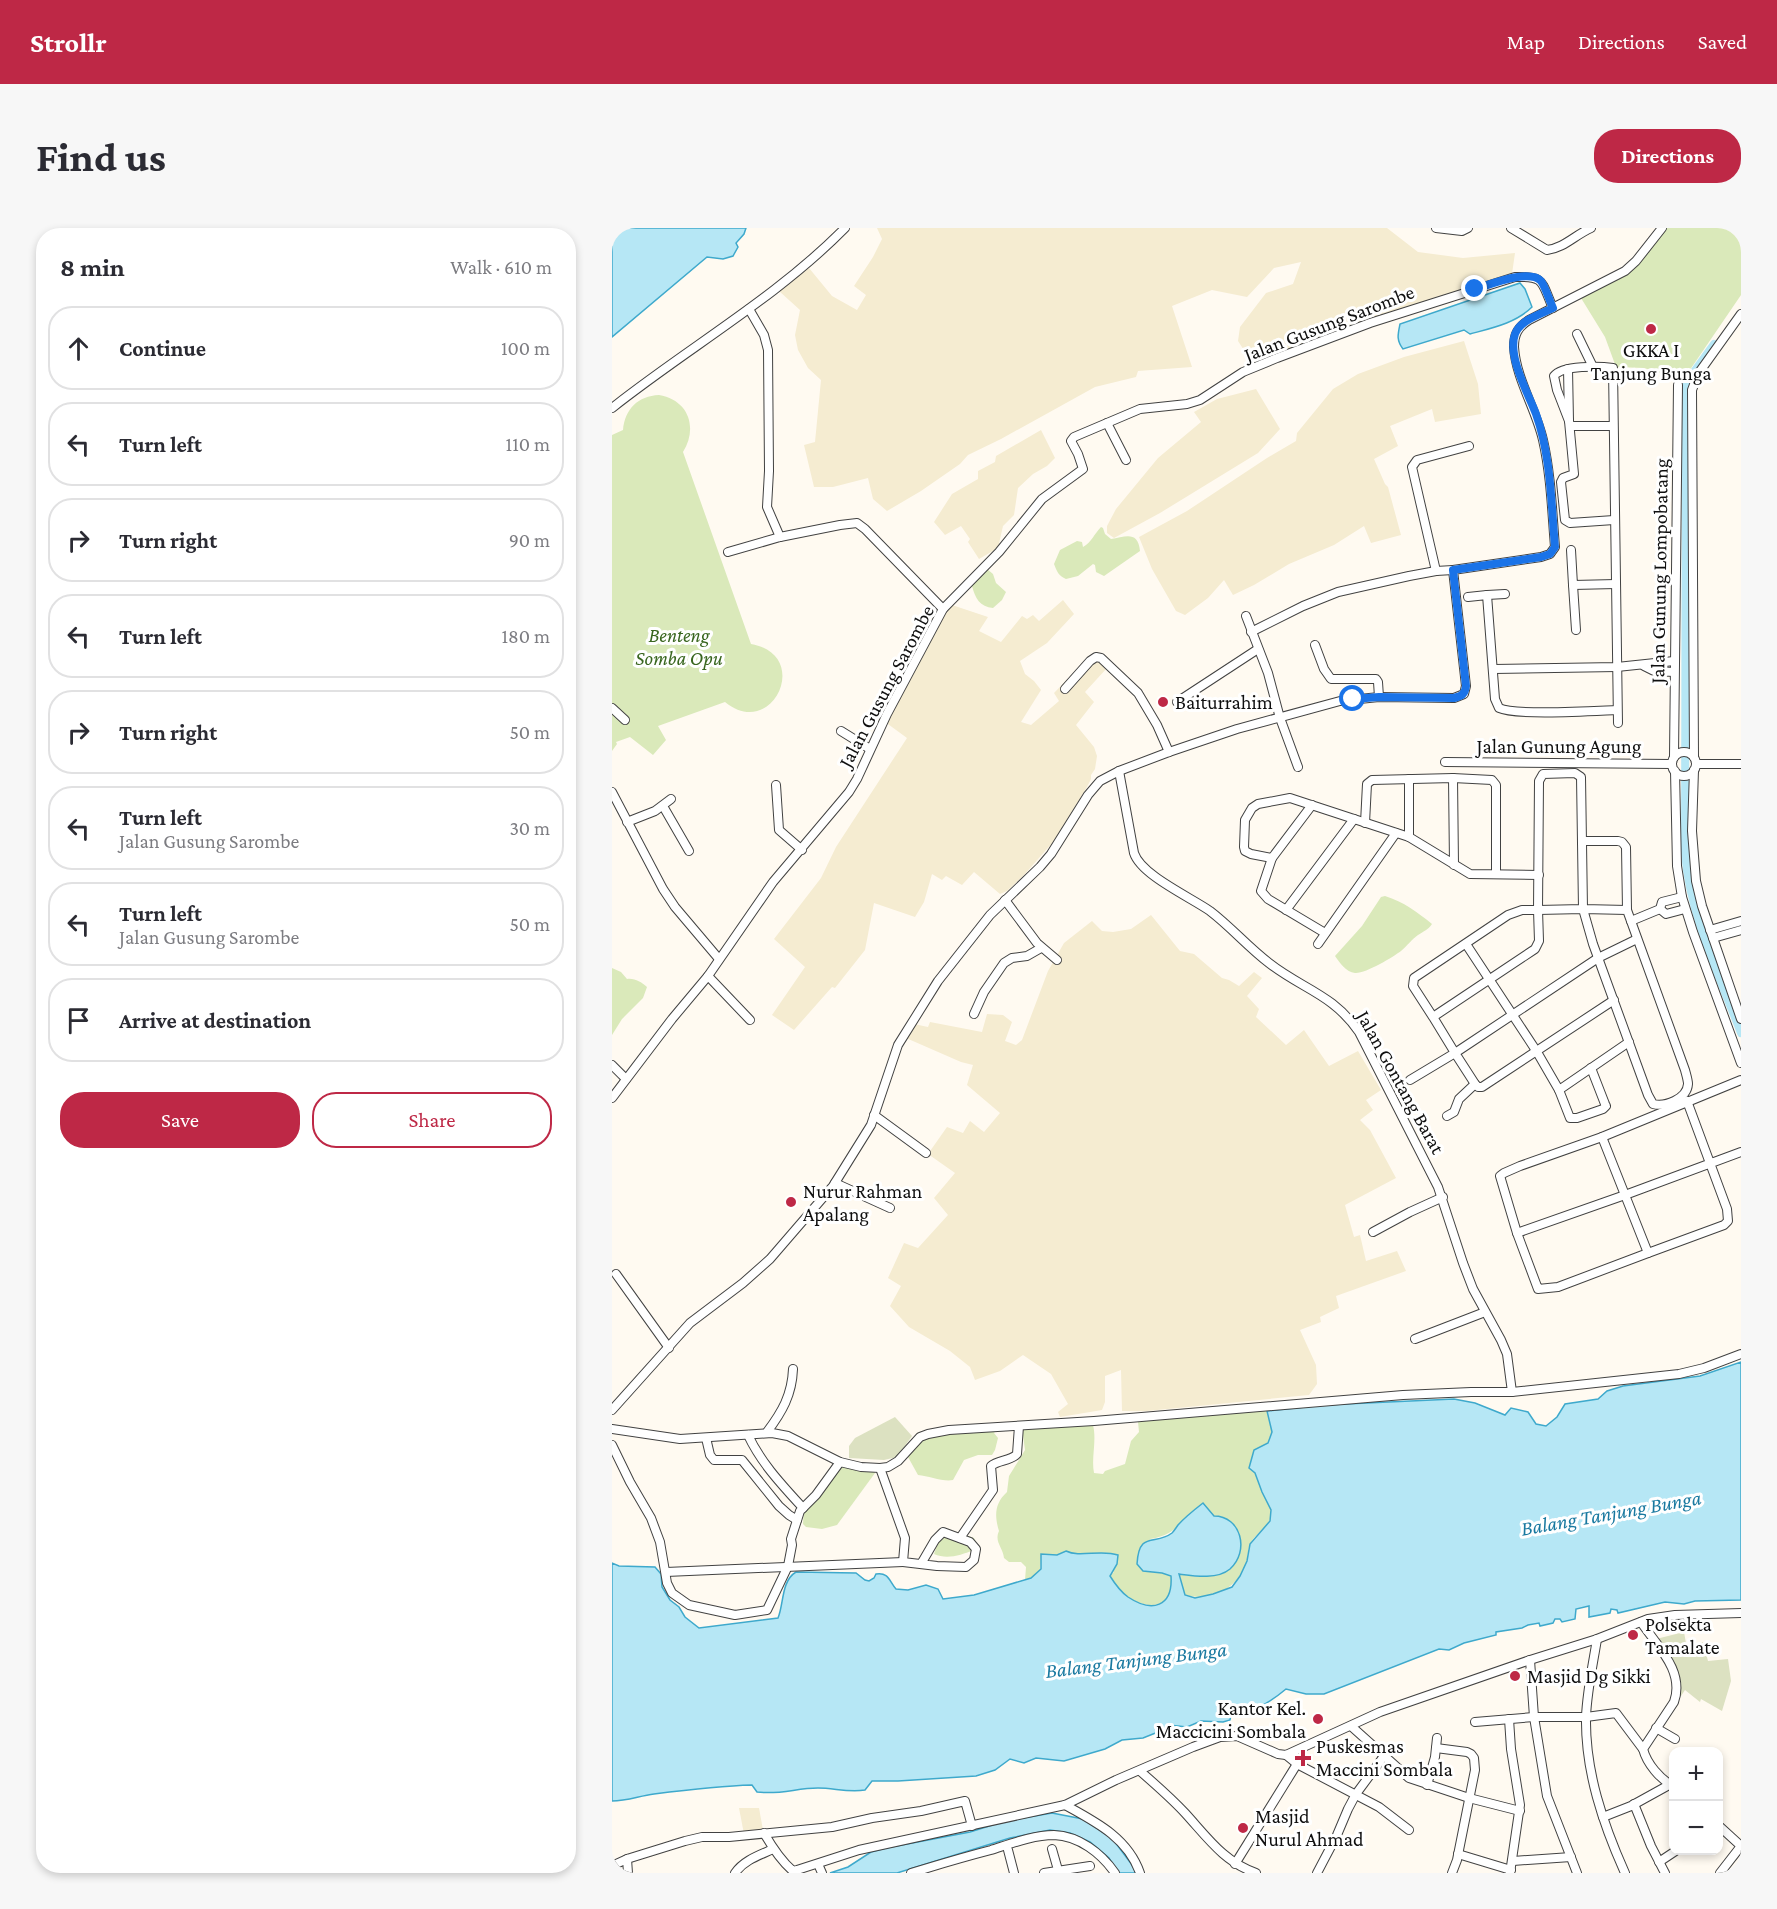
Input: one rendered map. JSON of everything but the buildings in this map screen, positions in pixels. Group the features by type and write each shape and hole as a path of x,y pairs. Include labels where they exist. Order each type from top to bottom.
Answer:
{"street":[{"path":"612,408 749,309 812,260 845,228"},
{"path":"1436,228 1462,231 1467,229"},
{"path":"1511,228 1547,250 1565,244 1584,229"},
{"path":"1251,632 1303,606 1338,592 1436,571 1550,554 1555,547 1551,487 1543,439 1514,349 1515,334 1520,327 1553,308 1625,271 1662,228"},
{"name":"Jalan Gusung Sarombe","path":"612,1098 708,976 773,882 849,792 944,609 999,552 1042,499 1083,469 1071,441 1074,437 1140,409 1187,404 1200,400 1243,372 1277,358 1434,302 1515,277 1533,277 1540,280 1553,308"},
{"path":"749,309 764,335 768,350 769,471 766,507 780,537"},
{"path":"1741,314 1698,374 1692,390 1692,831 1694,858 1702,906 1741,1019"},
{"path":"1577,334 1592,367"},
{"path":"1569,424 1554,376 1559,371 1568,369 1592,367 1614,370 1617,723"},
{"path":"1568,369 1569,424 1574,474 1563,478 1562,482 1566,522 1614,520"},
{"name":"Jalan Gunung Lompobatang","path":"1678,385 1674,661 1677,866 1684,909 1741,1063"},
{"path":"1107,423 1126,460"},
{"path":"1569,424 1613,426"},
{"path":"1436,571 1412,467 1417,460 1469,446"},
{"path":"728,552 780,537 857,523 944,609"},
{"path":"1571,550 1576,630"},
{"path":"612,1410 690,1323 743,1283 770,1258 835,1183 864,1137 898,1045 938,981 990,915 1051,854 1100,781 1119,771 1169,752 1237,729 1344,701 1379,697 1454,698 1464,694 1466,686 1453,570"},
{"path":"1574,585 1616,584"},
{"path":"1468,597 1505,594"},
{"path":"1487,596 1495,699 1499,708 1505,711 1617,710"},
{"path":"1246,615 1272,685 1280,718 1298,767"},
{"path":"1316,645 1324,669 1331,679 1377,679 1379,697"},
{"path":"1177,702 1258,649"},
{"path":"1065,689 1090,661 1096,657 1101,658 1138,693 1157,725 1169,752"},
{"path":"1494,669 1644,666 1656,662 1674,661"},
{"path":"1644,666 1654,671 1674,672"},
{"path":"612,708 626,720"},
{"path":"841,731 870,749"},
{"path":"1693,763 1684,776 1675,764 1684,752 1693,763 1741,764"},
{"name":"Jalan Gunung Agung","path":"1445,762 1675,764"},
{"name":"Jalan Gontang Barat","path":"1119,771 1134,853 1138,862 1209,911 1268,962 1332,1002 1345,1013 1359,1032 1443,1197 1462,1263 1507,1354 1512,1392"},
{"path":"1433,1017 1537,945 1540,934 1538,910 1539,781 1543,774 1575,773 1581,777 1583,909 1593,944 1650,1101 1656,1106 1662,1105 1682,1095 1688,1084 1684,1070 1627,910 1626,847 1618,841 1583,841"},
{"path":"1453,778 1454,865"},
{"path":"1409,779 1409,837"},
{"path":"1365,823 1366,789 1369,781 1488,779 1495,782 1496,874"},
{"path":"776,785 779,830 802,850"},
{"path":"612,792 670,900 720,959"},
{"path":"627,822 663,806 671,799"},
{"path":"1272,858 1245,851 1245,820 1252,808 1258,804 1297,799 1409,837 1470,874 1539,875"},
{"path":"1312,805 1272,858 1261,891 1268,899 1325,933"},
{"path":"663,806 689,851"},
{"path":"1286,910 1354,819"},
{"path":"1318,944 1395,833"},
{"path":"1660,909 1662,902 1682,897"},
{"path":"1005,900 1041,948 1056,960"},
{"path":"1660,909 1666,914 1684,909"},
{"path":"1631,921 1660,909"},
{"path":"1614,1000 1480,1088 1475,1084 1415,990 1413,981 1514,912 1627,910"},
{"path":"1711,934 1741,921"},
{"path":"1711,934 1741,930"},
{"path":"1410,1080 1512,1017 1598,958 1637,939"},
{"path":"1466,944 1537,1052 1559,1090 1570,1118 1577,1118 1603,1109 1605,1104 1591,1068"},
{"path":"974,1014 984,992 1004,963 1012,958 1027,956 1041,948"},
{"path":"708,976 750,1020"},
{"path":"1559,1090 1629,1042"},
{"path":"612,1065 626,1079"},
{"path":"1687,1101 1727,1209 1729,1218 1727,1222 1558,1287 1541,1289 1536,1286 1500,1180 1501,1174 1602,1137 1687,1101 1741,1080"},
{"path":"1447,1116 1454,1112 1460,1099 1475,1084"},
{"path":"874,1115 926,1153"},
{"path":"1602,1137 1648,1253"},
{"path":"1517,1233 1741,1152"},
{"path":"835,1183 890,1208"},
{"path":"1373,1232 1443,1197"},
{"path":"616,1274 669,1348"},
{"path":"1415,1339 1485,1311"},
{"path":"612,1429 667,1438 706,1438 767,1432 788,1436 840,1462 861,1467 880,1468 893,1465 920,1437 949,1430 1403,1395 1512,1392 1679,1374 1704,1368 1741,1354"},
{"path":"767,1432 789,1396 794,1369"},
{"path":"960,1538 993,1490 991,1466 1017,1454 1019,1426"},
{"path":"748,1435 754,1449 778,1481 803,1508"},
{"path":"706,1438 710,1455 714,1460 742,1460 779,1506 797,1520"},
{"path":"612,1445 651,1518 660,1542 667,1583 672,1593 688,1605 735,1614 767,1610 788,1566 791,1539 797,1520 803,1508 816,1495 840,1462"},
{"path":"880,1468 904,1538 903,1562"},
{"path":"666,1572 903,1562 921,1564 957,1567 969,1566 976,1557 976,1550 970,1542 945,1532 941,1533 921,1564"},
{"path":"764,1833 773,1849 793,1871 820,1869 859,1850 1065,1805 1193,1747 1230,1735 1286,1755 1380,1712 1659,1616 1741,1613"},
{"path":"1641,1622 1673,1669 1676,1678 1674,1702 1643,1749"},
{"path":"1597,1639 1586,1717 1592,1777 1597,1801 1625,1873"},
{"path":"1530,1659 1534,1717 1547,1796 1577,1873"},
{"path":"1474,1722 1534,1717 1586,1717 1616,1713 1643,1749 1650,1765 1669,1784"},
{"path":"1458,1854 1510,1872 1520,1811 1509,1719"},
{"path":"1351,1726 1409,1778 1469,1798 1520,1811"},
{"path":"1656,1728 1675,1739"},
{"path":"1427,1785 1437,1738"},
{"path":"1436,1748 1467,1752 1473,1756 1475,1770 1452,1873"},
{"path":"1286,1755 1297,1764 1379,1807 1409,1830"},
{"path":"1317,1873 1337,1835 1347,1809 1384,1756"},
{"path":"1235,1864 1297,1764"},
{"path":"1140,1771 1235,1864 1256,1873"},
{"path":"1604,1817 1669,1787"},
{"path":"612,1866 627,1859 702,1837 729,1837 832,1827 965,1801 972,1826"},
{"path":"1634,1804 1665,1873"},
{"path":"1065,1805 1097,1823 1119,1839 1140,1873"},
{"path":"1720,1873 1741,1846 1723,1829"},
{"path":"911,1873 1016,1842 1053,1835 1068,1838 1092,1849 1107,1861 1115,1873"},
{"path":"735,1873 740,1866 773,1849"},
{"path":"1052,1849 1058,1870"},
{"path":"1008,1850 1011,1872"},
{"path":"1659,1862 1670,1855"},
{"path":"1513,1861 1571,1857"},
{"path":"627,1859 628,1873"},
{"path":"1044,1873 1090,1866"}],"shaded area":[{"path":"877,228 1387,228 1418,252 1463,258 1515,253 1512,274 1253,364 1238,341 1240,327 1266,293 1293,284 1301,262 1274,268 1247,297 1212,290 1172,306 1192,367 1138,371 1136,377 1095,387 968,455 960,464 921,491 887,511 873,499 868,478 833,487 814,487 804,445 815,442 821,380 808,368 798,350 795,335 800,310 779,291 809,268 832,296 857,310 866,295 854,286 882,239"},
{"path":"1464,341 1478,384 1481,414 1435,422 1432,409 1390,426 1398,446 1374,459 1388,487 1401,535 1371,543 1364,526 1334,545 1289,564 1233,595 1224,580 1208,598 1185,615 1176,611 1152,569 1139,537 1187,511 1296,441 1297,433 1333,389 1358,374 1404,357"},
{"path":"1256,389 1280,429 1258,453 1160,513 1114,538 1107,533 1107,526 1116,509 1158,458 1201,422 1194,412 1217,399"},
{"path":"1041,430 1055,458 1018,488 1014,515 1003,526 998,548 979,559 961,526 945,535 934,522 952,494 978,479 978,471 995,462 996,456"},
{"path":"1063,600 1074,614 1047,643 1020,661 1025,674 1041,690 1021,722 1031,725 1059,701 1054,693 1092,654 1107,668 1085,692 1094,702 1076,725 1094,747 1097,756 1095,769 1087,787 1054,841 1024,875 1007,891 1000,894 974,872 962,885 946,876 942,880 932,874 924,902 915,917 874,903 865,950 835,988 832,987 794,1030 772,1015 805,967 774,939 821,878 836,847 907,738 881,719 946,603 988,617 979,631 1001,642 1022,616 1027,619 1033,615 1039,621"},
{"path":"1151,915 1180,951 1194,954 1222,978 1239,986 1254,972 1262,978 1247,996 1259,1009 1256,1017 1286,1045 1304,1030 1329,1066 1358,1051 1381,1090 1366,1100 1373,1110 1360,1120 1370,1130 1396,1178 1345,1205 1354,1237 1360,1235 1366,1261 1397,1251 1406,1271 1336,1296 1339,1308 1320,1317 1321,1322 1300,1330 1316,1365 1317,1384 1309,1395 1147,1411 1122,1411 1121,1370 1105,1376 1105,1402 1102,1410 1060,1417 1058,1412 1068,1404 1051,1374 1023,1355 1000,1371 975,1380 970,1367 950,1351 909,1327 890,1306 901,1286 888,1278 904,1243 918,1248 948,1215 934,1198 955,1173 928,1154 947,1127 963,1133 970,1121 984,1132 1000,1113 967,1085 973,1065 906,1038 914,1024 928,1027 930,1022 982,1032 987,1014 1003,1015 1012,1022 1005,1041 1016,1045 1022,1040 1048,971 1064,943 1092,921 1102,931 1113,932 1131,929"},
{"path":"739,1808 759,1808 763,1830 744,1834"}],"green space":[{"path":"1666,228 1741,228 1741,295 1683,380 1644,368 1616,367 1605,337 1581,298 1623,277 1637,264"},
{"name":"Benteng Somba Opu","path":"659,395 678,403 688,416 690,434 683,452 751,644 770,651 780,663 782,677 779,692 770,704 758,711 742,711 725,702 658,726 666,740 653,755 630,737 616,742 612,751 612,435 623,430 627,416 634,405 645,398"},
{"path":"1101,527 1111,539 1134,537 1139,544 1140,551 1104,576 1096,572 1093,564 1078,576 1066,579 1062,577 1054,564 1060,550 1077,541 1082,542 1083,547"},
{"path":"987,569 993,574 996,583 1006,592 1002,600 993,608 979,601 972,586"},
{"path":"1385,896 1416,911 1432,924 1386,961 1360,973 1349,971 1335,956 1362,926 1381,897"},
{"path":"612,968 621,972 627,979 638,981 647,987 643,998 622,1019 612,1035"},
{"path":"1267,1411 1272,1432 1255,1473 1269,1504 1271,1517 1267,1525 1251,1542 1247,1560 1238,1578 1224,1591 1205,1596 1185,1595 1178,1574 1198,1577 1213,1575 1219,1516 1214,1516 1207,1509 1193,1511 1170,1532 1150,1539 1143,1571 1171,1576 1168,1594 1159,1604 1145,1604 1128,1597 1109,1576 1114,1572 1083,1553 1071,1554 1066,1551 1057,1555 1041,1555 1040,1570 1025,1580 1026,1567 1021,1562 1009,1562 1004,1558 998,1541 997,1510 1000,1500 1007,1492 1009,1476 1025,1450 1022,1428 1093,1425 1094,1473 1103,1474 1105,1471 1125,1464 1131,1441 1139,1432 1138,1422 1141,1417"},
{"path":"895,1417 912,1436 897,1457 884,1460 849,1458 849,1446 855,1438"},
{"path":"996,1430 994,1433 998,1438 992,1455 978,1455 964,1460 953,1480 918,1475 908,1457 911,1449 928,1434"},
{"path":"839,1465 873,1468 875,1473 837,1525 822,1529 806,1527 803,1524 804,1509"},
{"path":"948,1533 974,1538 976,1542 974,1550 949,1557 934,1554 939,1540"},
{"path":"1684,1632 1687,1649 1703,1642 1708,1661 1728,1659 1731,1681 1722,1711 1701,1699 1700,1702 1685,1690 1681,1696 1677,1694 1679,1673 1656,1639"}],"water":[{"path":"612,228 746,228 736,243 738,247 733,256 723,259 707,257 612,337"},
{"path":"1520,283 1532,307 1519,317 1470,334 1464,330 1403,349 1399,343 1400,324"},
{"name":"Balang Tanjung Bunga","path":"1741,1362 1741,1600 1695,1601 1684,1604 1665,1602 1618,1613 1617,1610 1611,1609 1610,1613 1589,1617 1589,1606 1576,1609 1575,1619 1562,1622 1560,1619 1555,1619 1553,1623 1540,1626 1539,1623 1496,1632 1496,1635 1464,1643 1449,1650 1439,1649 1324,1694 1306,1694 1286,1689 1260,1706 1231,1715 1230,1720 1201,1721 1187,1727 1169,1725 1143,1738 1122,1740 1105,1749 1064,1761 1036,1758 1024,1763 1010,1759 995,1770 976,1776 872,1781 865,1790 859,1791 818,1788 766,1793 757,1792 752,1785 703,1788 612,1801 612,1563 619,1566 655,1567 661,1574 662,1587 670,1600 679,1607 685,1617 699,1628 778,1618 785,1587 796,1572 856,1573 869,1581 876,1574 884,1574 896,1589 908,1590 926,1585 938,1589 943,1599 974,1595 1031,1578 1041,1569 1041,1554 1057,1555 1066,1551 1078,1554 1111,1553 1118,1555 1117,1564 1110,1576 1114,1582 1128,1597 1153,1606 1165,1600 1168,1595 1171,1576 1143,1571 1137,1564 1138,1553 1144,1543 1172,1533 1203,1503 1214,1516 1231,1522 1236,1528 1240,1536 1240,1553 1230,1569 1219,1575 1179,1574 1185,1595 1195,1598 1213,1594 1232,1587 1240,1576 1247,1561 1250,1544 1270,1521 1271,1510 1255,1473 1249,1468 1254,1450 1268,1443 1272,1432 1267,1411 1323,1405 1454,1399 1475,1403 1505,1415 1511,1408 1528,1412 1536,1424 1546,1426 1557,1417 1565,1404 1598,1399 1607,1391 1623,1386 1700,1376"},
{"path":"1052,1813 1083,1819 1112,1838 1138,1873 1118,1873 1109,1858 1090,1842 1070,1833 1050,1830 1010,1838 897,1873 830,1873 848,1867 871,1852 970,1832 1005,1821"}],"waterway":[{"path":"1735,228 1741,233"},
{"path":"1714,344 1686,386 1685,853 1699,922 1741,1033"}],"place":[{"name":"GKKA I Tanjung Bunga","path":"1651,329"},
{"name":"Baiturrahim","path":"1163,702"},
{"name":"Nurur Rahman Apalang","path":"791,1202"},
{"name":"Polsekta Tamalate","path":"1633,1635"},
{"name":"Masjid Dg Sikki","path":"1515,1676"},
{"name":"Kantor Kel. Maccicini Sombala","path":"1318,1719"},
{"name":"Puskesmas Maccini Sombala","path":"1303,1758"},
{"name":"Masjid Nurul Ahmad","path":"1243,1828"}],"route":[{"path":"1353,699 1462,696 1466,691 1466,686 1453,570 1541,557 1550,554 1555,547 1551,487 1543,439 1514,349 1514,338 1518,329 1524,323 1553,308 1541,281 1533,277 1515,277 1475,289"}]}
